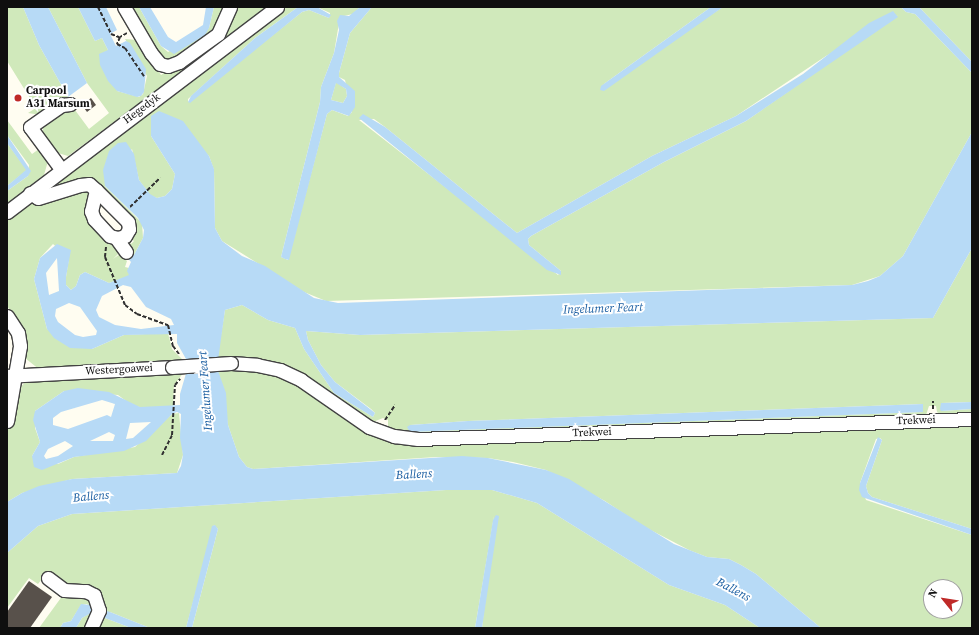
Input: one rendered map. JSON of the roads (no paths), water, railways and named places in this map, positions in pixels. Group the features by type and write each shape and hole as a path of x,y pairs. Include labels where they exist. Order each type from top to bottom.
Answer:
{"street":[{"path":"124,7 136,29 160,64 168,66 179,62 218,34 230,7"},
{"name":"Hegedyk","path":"7,212 61,169 277,7"},
{"path":"61,169 30,127 62,105 70,104"},
{"path":"30,193 38,198 84,184 96,190 128,222 128,233 114,238"},
{"path":"96,190 92,216 126,252"},
{"path":"7,316 20,339 11,376 7,421"},
{"name":"Westergoawei","path":"11,376 231,363"},
{"name":"Trekwei","path":"231,363 257,365 280,370 301,380 369,427 394,436 418,439 972,419"},
{"path":"48,578 64,590 86,591 94,595 98,602 99,610 91,628"}],"water":[{"path":"23,7 48,7 87,83 68,97 39,45"},
{"path":"78,7 106,7 117,30 110,34 116,46 126,41 130,43 146,69 144,92 141,96 137,97 117,91 108,81 100,65 99,54 108,50 102,38 95,41"},
{"path":"139,7 150,7 168,37 176,42 203,25 206,7 214,7 209,28 205,35 174,54 161,46"},
{"path":"298,7 317,7 331,15 329,18 309,10 302,12 190,103 188,102 191,96 255,38"},
{"path":"360,7 372,7 350,33 339,73 339,77 355,91 355,107 349,116 332,110 327,114 289,260 285,259 281,257 320,102 321,87 334,53 339,30 337,21 340,15 349,16","holes":["336,83 346,89 347,96 343,103 331,100"]},
{"path":"711,7 723,7 604,91 600,90 601,86"},
{"path":"901,7 919,7 972,62 972,73 915,14 906,12"},
{"path":"893,11 898,17 746,121 664,162 531,236 528,239 529,245 561,271 561,275 547,270 359,118 363,114 385,127 517,233 652,156 736,116 803,74 869,23"},
{"path":"159,111 183,121 209,156 214,169 215,228 222,241 242,256 265,266 314,298 338,303 852,285 868,281 880,276 903,256 972,132 972,248 933,318 360,335 306,331 308,340 321,365 335,382 375,413 373,417 334,393 304,349 295,328 268,320 242,305 225,310 217,368 226,393 228,425 239,457 247,467 253,469 462,456 488,458 546,470 569,479 674,544 707,557 729,559 741,565 756,574 821,628 760,628 725,605 669,585 537,503 492,490 446,490 72,514 38,526 7,553 7,502 22,493 39,486 72,479 177,473 181,466 183,455 180,438 181,414 177,412 172,414 146,441 124,451 74,457 42,470 34,467 32,456 40,442 33,420 35,411 64,391 78,388 109,392 140,407 180,405 180,394 187,370 186,359 177,343 177,334 124,335 92,349 70,348 54,338 47,329 34,279 40,258 57,244 71,250 66,285 71,290 76,286 80,275 85,272 109,283 129,275 127,271 131,262 124,254 128,249 134,255 143,238 144,230 138,218 105,186 103,170 109,151 118,143 126,142 134,154 139,180 150,194 157,198 165,196 172,189 175,174 151,136 151,116","holes":["57,258 59,291 49,295 46,273","123,285 131,287 146,307 171,319 174,325 141,329 115,325 99,317 96,310 102,296","69,303 80,307 97,331 96,335 83,337 75,335 58,322 55,316 56,309","102,400 115,404 111,417 107,415 68,429 53,425 53,418 61,412","151,422 133,438 126,439 130,423","109,432 115,435 113,441 90,441","65,441 73,446 58,456 46,459 44,456 48,449"]},
{"path":"7,135 31,171 28,176 7,191 7,186 26,170 7,143"},
{"path":"972,402 972,409 941,411 940,409 941,403"},
{"path":"923,404 923,412 410,432 407,427 410,425 468,421"},
{"path":"878,437 882,440 866,486 868,493 872,497 972,529 972,535 862,497 859,490 860,483"},
{"path":"496,515 499,516 482,628 475,628 493,520"},
{"path":"215,525 218,529 192,628 186,628 212,526"},
{"path":"81,604 90,605 93,608 91,613 82,618 76,628 60,628 63,623 71,621"},
{"path":"107,611 150,628 131,628 105,618 104,612"}],"place":[{"name":"Carpool A31 Marsum","path":"18,98"}],"water label":[{"name":"Ingelumer Feart","path":"603,309"},
{"name":"Ingelumer Feart","path":"206,391"},
{"name":"Ballens","path":"414,475"},
{"name":"Ballens","path":"91,497"},
{"name":"Ballens","path":"733,590"}]}
